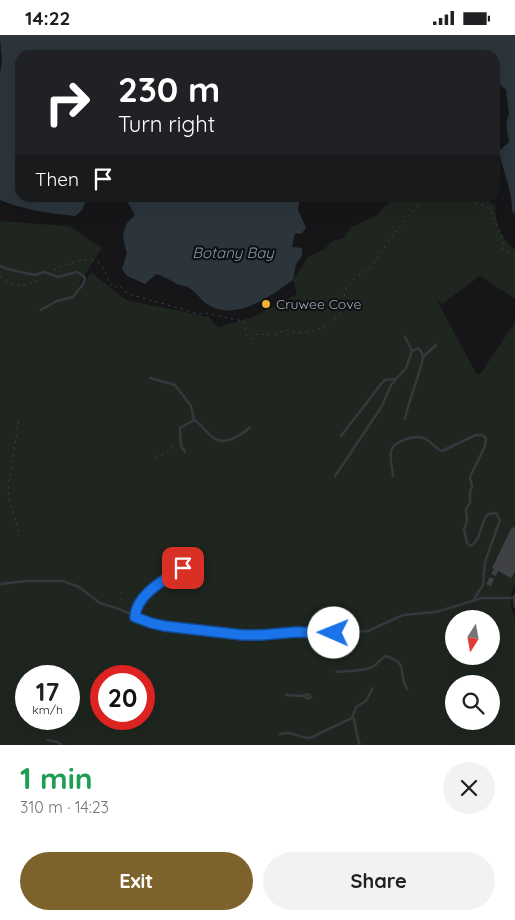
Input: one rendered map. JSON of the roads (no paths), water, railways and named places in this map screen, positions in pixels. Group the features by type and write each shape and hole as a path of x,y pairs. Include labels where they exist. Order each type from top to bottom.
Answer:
{"lane":[{"path":"0,265 7,269 35,275 44,272 58,277 74,272 80,273 85,277 83,284 73,297 57,301 41,310"},
{"path":"342,436 381,384 395,379 403,373 409,364 412,351 406,337"},
{"path":"405,419 423,357 436,345"},
{"path":"412,351 418,348 423,357"},
{"path":"150,378 175,385 191,406 194,419 202,424 213,438 219,440 237,437 250,427"},
{"path":"335,475 382,406 395,379"},
{"path":"185,452 182,446 181,426 194,419"},
{"path":"393,476 390,454 399,441 411,437 424,438 442,451 476,435 482,435 486,438 485,446 470,477 472,487 470,503 466,509 467,518 464,529 467,543 471,546 476,543 482,523 488,514 496,513 500,520 485,562 483,585 474,601"},
{"path":"135,617 137,606 146,595 163,579 190,563"},
{"path":"0,584 27,581 63,581 79,587 100,603 151,623 243,635 368,631 403,615 436,612 482,598 514,596 515,607"},
{"path":"336,672 344,670 356,672 370,668 386,656 400,662 402,665 403,682 407,689"},
{"path":"280,734 287,732 307,738 352,718 356,707 367,700 373,688"},
{"path":"286,695 303,696"},
{"path":"352,718 354,719 360,745"},
{"path":"47,740 57,741 62,745"}],"water":[{"path":"0,35 515,35 515,214 512,211 509,188 500,155 500,150 509,142 506,123 509,114 506,90 500,85 500,50 15,50 15,202 85,202 82,210 75,216 37,211 0,200 0,72 2,58"},
{"name":"Botany Bay","path":"127,202 299,202 298,210 306,228 301,234 295,233 292,247 302,248 302,256 296,264 293,280 266,298 235,310 215,308 211,307 189,288 178,285 159,275 156,274 145,284 127,276 122,269 127,253 123,234 127,223 135,215"}],"place":[{"name":"Cruwee Cove","path":"266,304"}]}
